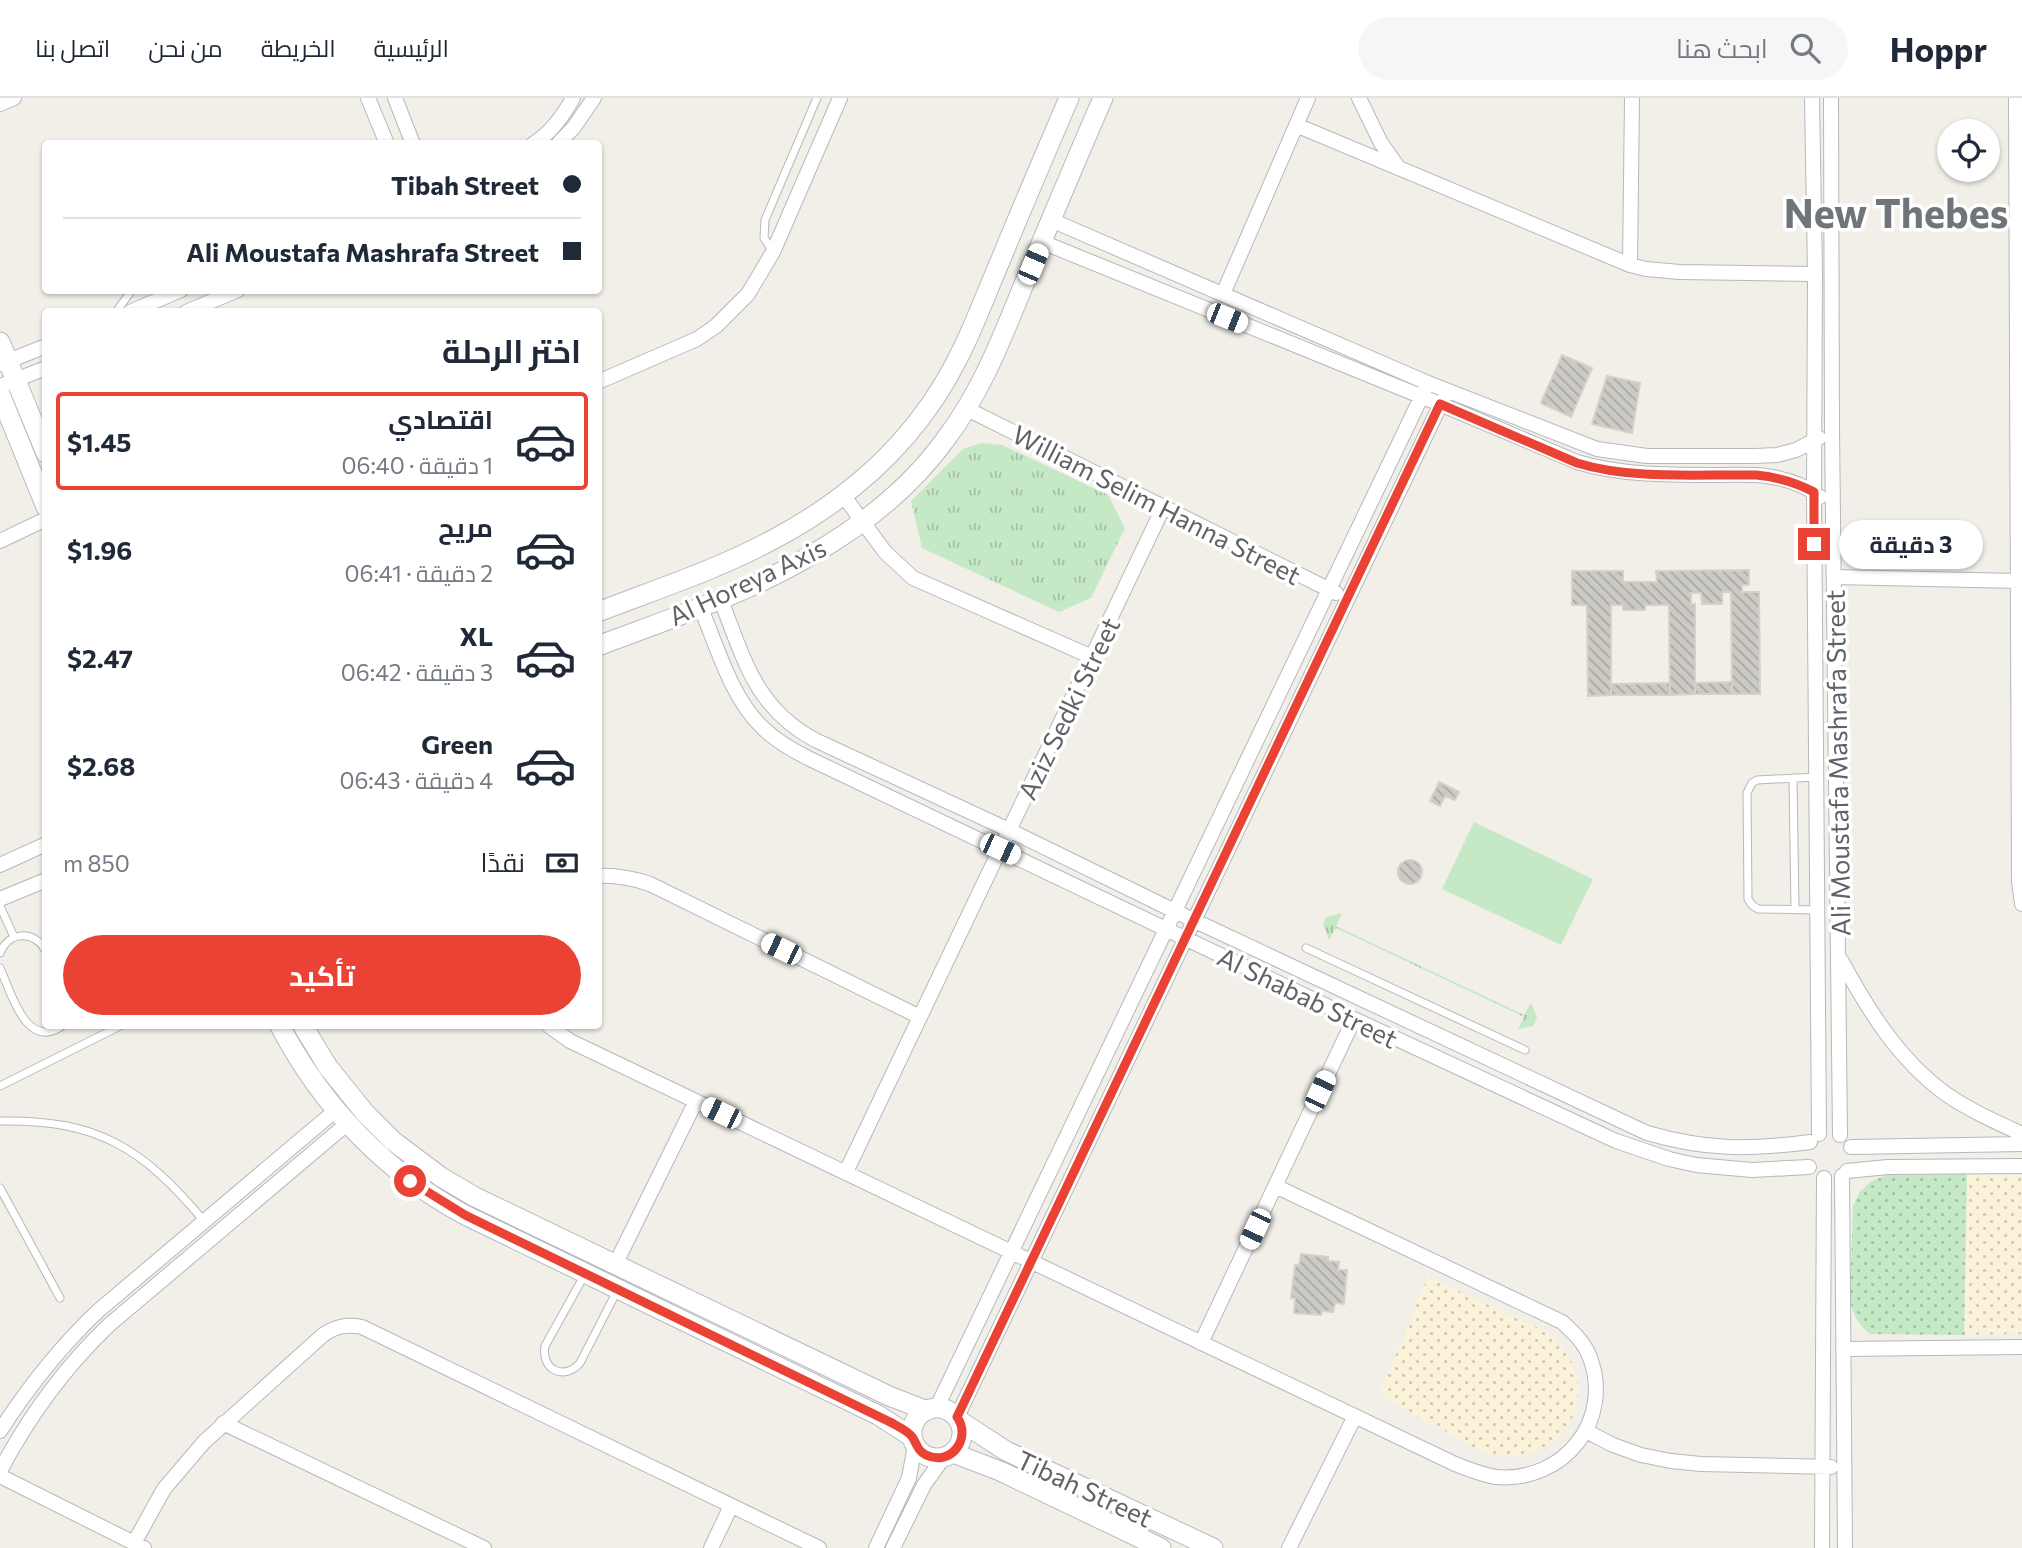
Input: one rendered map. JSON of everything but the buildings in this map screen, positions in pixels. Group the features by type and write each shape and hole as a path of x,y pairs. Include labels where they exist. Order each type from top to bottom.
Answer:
{"main road":[{"name":"Al Horeya Axis","path":"602,610 751,551 796,526 843,495 874,470 906,436 947,378 969,336 1069,98"},
{"name":"Al Horeya Axis","path":"602,644 789,568 862,522 918,473 967,409 996,350 1102,98"},
{"path":"0,342 6,373 42,445"},
{"path":"0,394 42,497"},
{"path":"282,1029 299,1059 342,1116 377,1154 428,1194 465,1215 878,1415 914,1441 928,1456 948,1455 961,1441 963,1433 959,1419 952,1411 931,1409 889,1396 475,1197 441,1177 416,1160 379,1128 351,1098 305,1029"},
{"path":"914,1441 915,1422 931,1409"},
{"name":"Tibah Street","path":"959,1419 1006,1451 1213,1548"},
{"name":"Tibah Street","path":"948,1455 1000,1471 1161,1548"}],"street":[{"path":"0,104 15,98"},
{"path":"368,98 385,140"},
{"path":"395,98 411,140"},
{"path":"538,140 553,128 573,98"},
{"path":"562,140 594,98"},
{"path":"602,380 697,339 733,311 748,294 773,252 840,98"},
{"path":"1223,294 1308,98"},
{"path":"1359,98 1381,144 1398,168"},
{"path":"1630,265 1632,98"},
{"name":"Ali Moustafa Mashrafa Street","path":"1812,98 1818,777 1814,1138"},
{"name":"Ali Moustafa Mashrafa Street","path":"1831,98 1840,1135"},
{"path":"2016,98 2020,402 2019,881 2022,904"},
{"path":"1296,125 1630,265 1680,272 1815,274"},
{"path":"1051,220 1428,383 1444,398 1577,463 1628,473 1776,477 1814,492 1833,508"},
{"path":"1042,242 1421,397 1444,398 1581,445 1630,455 1766,456 1796,450 1832,428"},
{"path":"139,308 172,294"},
{"path":"6,373 42,349"},
{"path":"6,373 42,368"},
{"path":"931,1409 1012,1251 1428,383"},
{"path":"959,1419 1193,920 1444,398"},
{"name":"William Selim Hanna Street","path":"967,409 1347,598"},
{"path":"843,495 886,552 914,578 1092,657"},
{"name":"Aziz Sedki Street","path":"846,1172 1163,508"},
{"path":"0,541 42,521"},
{"path":"1835,577 2019,581"},
{"name":"Al Shabab Street","path":"720,598 765,700 788,723 815,740 1647,1133 1686,1143 1727,1148 1754,1148 1814,1138"},
{"name":"Al Shabab Street","path":"700,606 739,698 762,727 776,739 808,758 1616,1141 1669,1159 1724,1169 1809,1167"},
{"path":"0,865 42,846"},
{"path":"602,876 633,878 650,884 920,1017"},
{"path":"0,899 42,882"},
{"path":"1839,955 1885,1031 1923,1075 1971,1109 2022,1134"},
{"path":"1201,1343 1354,1019"},
{"path":"554,1029 570,1041 1455,1464 1496,1477 1517,1476 1538,1472 1557,1462 1573,1448 1586,1431 1594,1412 1597,1392 1595,1371 1588,1352 1577,1335 1562,1322 1275,1186"},
{"path":"615,1265 696,1101"},
{"path":"0,1431 22,1397 73,1335 98,1311 204,1221 342,1116"},
{"path":"342,1116 85,1348 37,1408 0,1473 139,1545 164,1489 190,1457 223,1423 323,1335 332,1329 352,1325 362,1327 819,1548"},
{"path":"1845,1548 1845,1173 1853,1160 1852,1147 1845,1138 1830,1132 1814,1138 1805,1155 1809,1167 1818,1176 1830,1179 1845,1173 1898,1167 2022,1166"},
{"path":"1852,1147 2022,1144"},
{"path":"1822,1548 1824,1178"},
{"path":"1843,1349 2022,1347"},
{"path":"1289,1548 1355,1416"},
{"path":"223,1423 484,1548"},
{"path":"1586,1431 1613,1445 1671,1461 1844,1468"},
{"path":"876,1548 909,1478 914,1441"},
{"path":"893,1548 924,1485 948,1455"},
{"path":"711,1548 731,1506"}],"lane":[{"path":"773,252 764,238 765,220 817,98"},
{"path":"1818,777 1757,780 1748,788 1747,793 1748,899 1758,909 1818,910"},
{"path":"1793,778 1795,910"},
{"path":"0,906 14,937"},
{"path":"0,953 6,942 22,935 38,940 42,946"},
{"path":"1306,948 1525,1050"},
{"path":"0,968 29,1027 39,1032 56,1029"},
{"path":"0,1086 114,1029"},
{"path":"0,1121 34,1120 68,1125 100,1135 131,1150 158,1171 204,1221"},
{"path":"0,1188 60,1298"},
{"path":"586,1273 545,1346 545,1357 555,1371 566,1372 576,1367 618,1289"}],"green space":[{"path":"981,443 1002,445 1108,495 1125,528 1091,598 1059,612 922,548 911,501 963,449"},
{"path":"1474,822 1593,879 1561,945 1442,889"},
{"path":"1342,913 1336,926 1524,1015 1531,1003 1537,1017 1533,1026 1518,1029 1524,1017 1336,928 1329,940 1323,924 1326,917"},
{"path":"1967,1174 1964,1335 1870,1334 1857,1319 1850,1300 1853,1206 1860,1191 1872,1181 1886,1175"}],"sand":[{"path":"1967,1174 2022,1175 2022,1334 1964,1335"},
{"path":"1428,1277 1551,1334 1569,1357 1578,1385 1573,1415 1566,1428 1543,1448 1514,1456 1479,1450 1380,1393"}],"district":[{"name":"New Thebes","path":"1896,211"}],"route":[{"path":"410,1181 465,1215 890,1422 912,1437 915,1445 928,1456 944,1457 953,1453 963,1433 957,1417 1440,404 1593,468 1628,473 1756,475 1796,483 1814,492 1814,544"}]}
